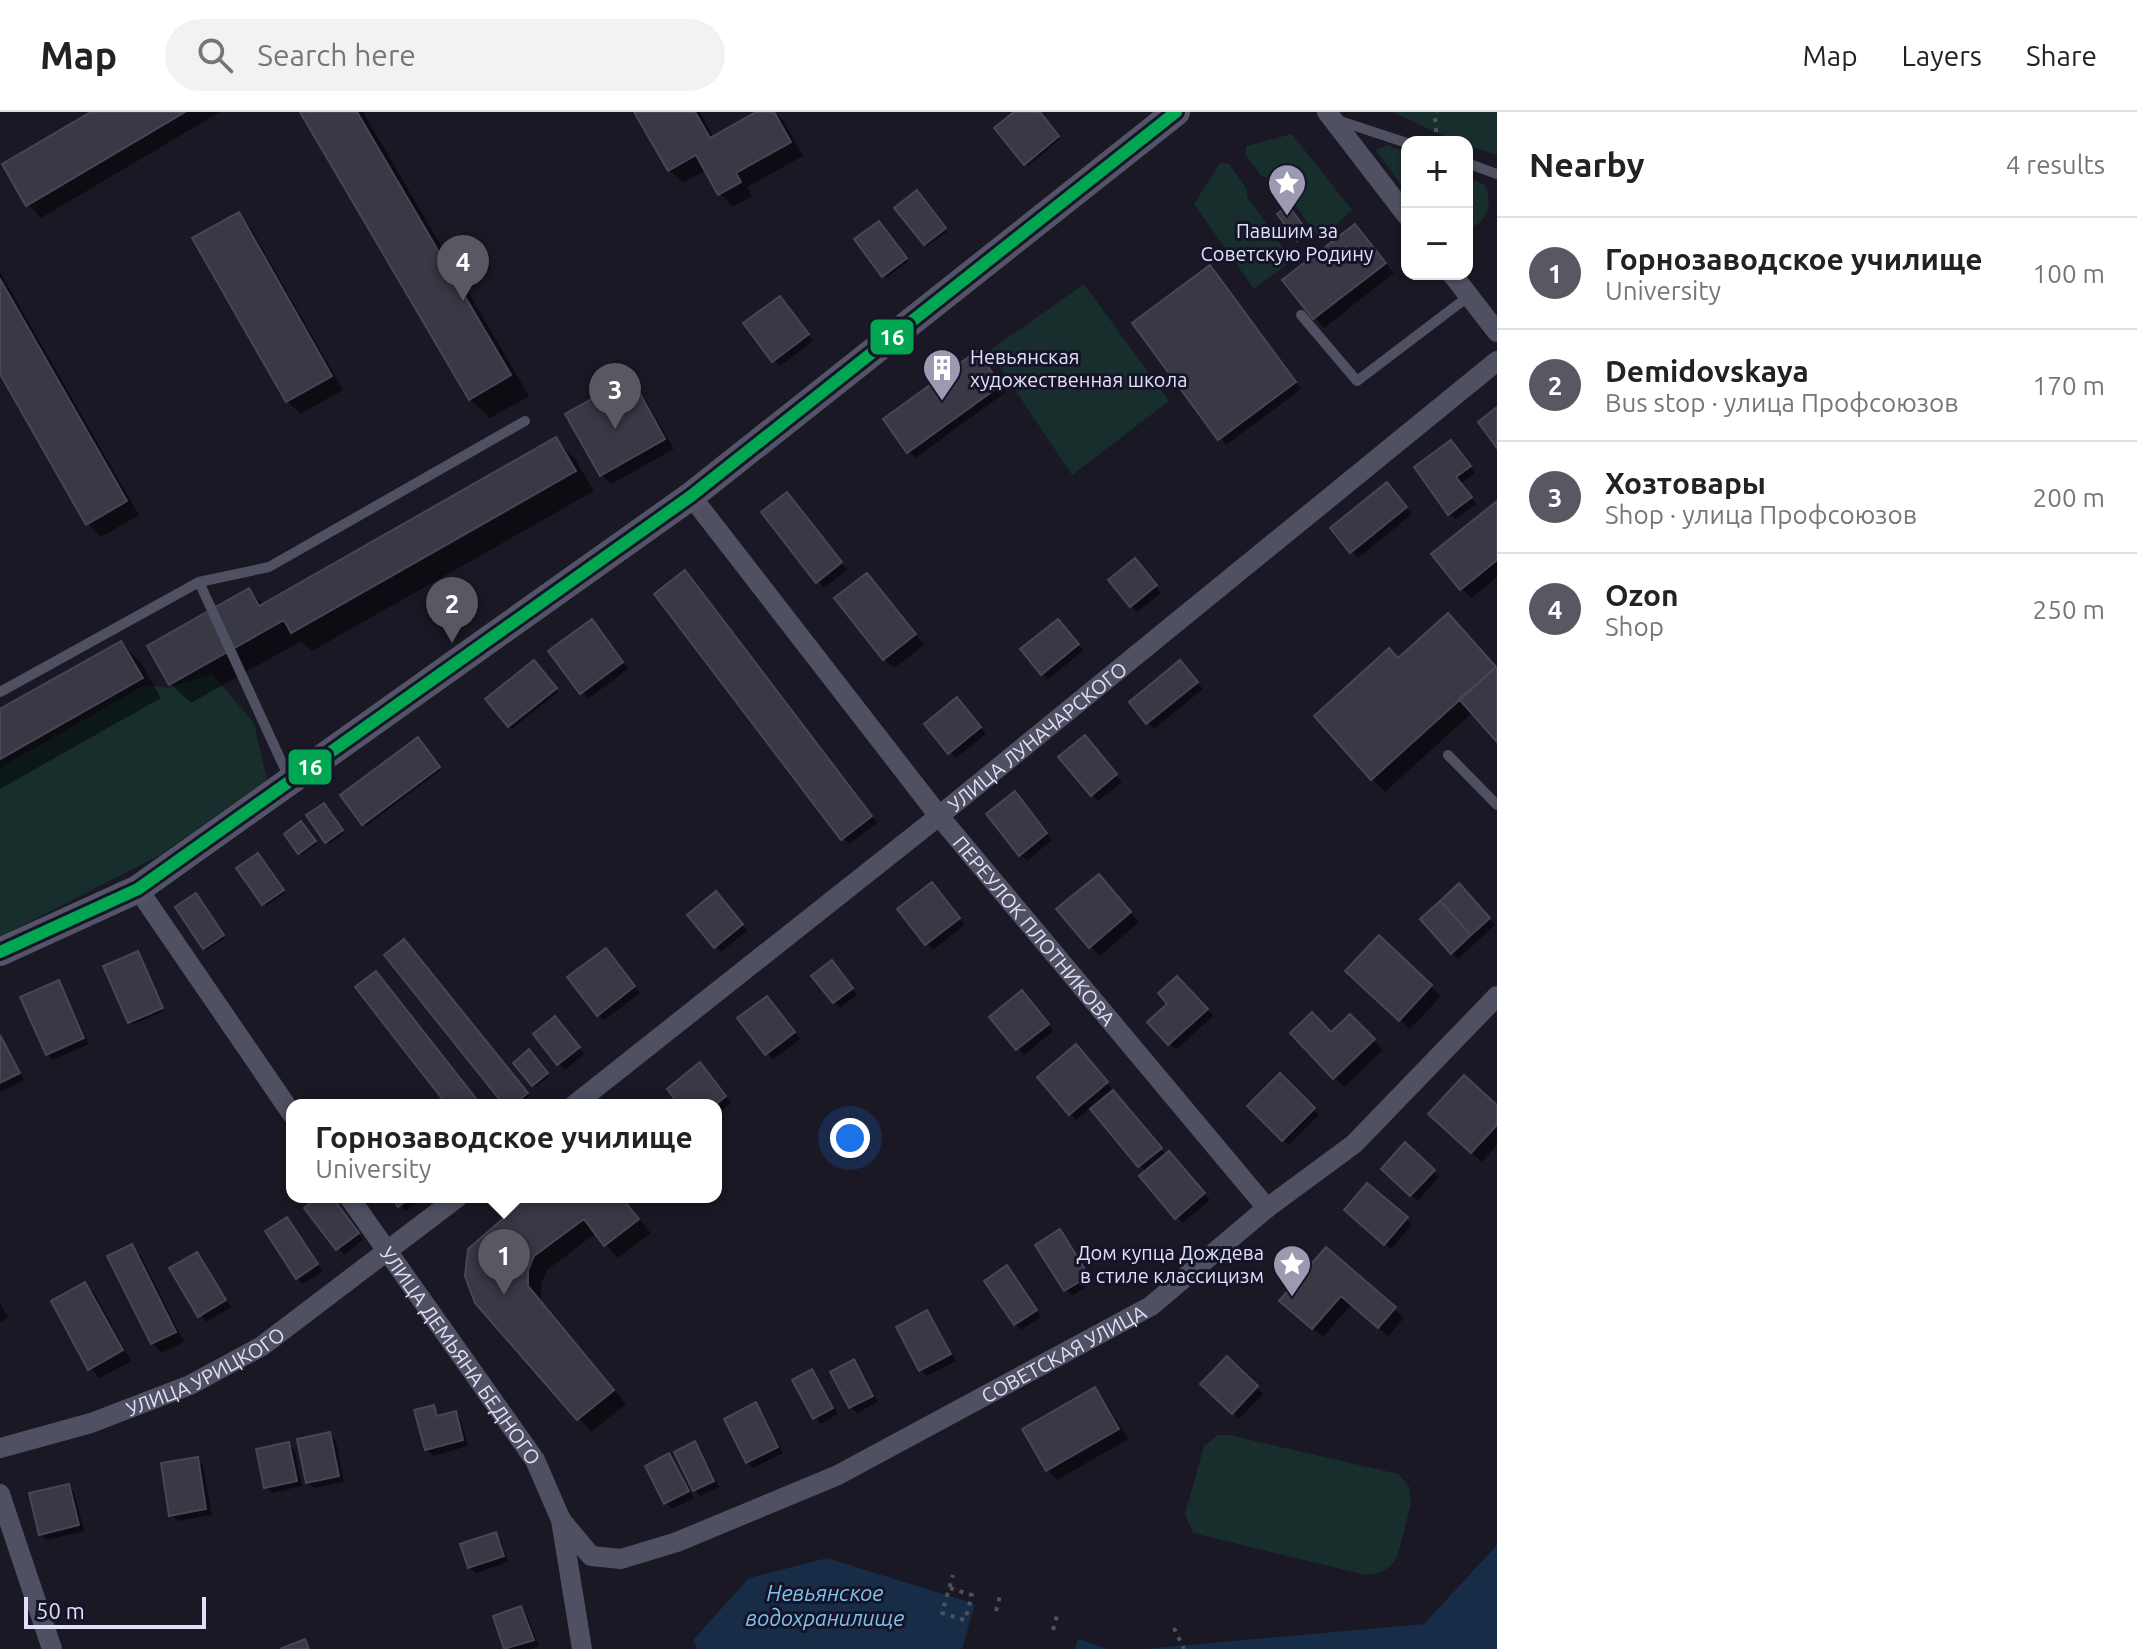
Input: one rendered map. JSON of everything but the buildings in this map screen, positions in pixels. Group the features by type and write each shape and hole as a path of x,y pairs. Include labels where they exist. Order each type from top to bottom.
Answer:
{"street":[{"path":"0,952 138,889 691,496 1176,112"},
{"path":"1329,115 1401,208"},
{"path":"1457,280 1497,332"},
{"name":"УЛИЦА ЛУНАЧАРСКОГО","path":"582,1099 939,816 1497,361"},
{"name":"ПЕРЕУЛОК ПЛОТНИКОВА","path":"691,496 939,816 1267,1208"},
{"path":"138,889 286,1105"},
{"name":"СОВЕТСКАЯ УЛИЦА","path":"561,1520 591,1556 621,1559 677,1542 838,1475 1151,1306 1267,1208 1354,1144 1497,996"},
{"name":"УЛИЦА ДЕМЬЯНА БЕДНОГО","path":"353,1203 535,1460 561,1520"},
{"path":"387,1253 450,1203"},
{"name":"УЛИЦА УРИЦКОГО","path":"0,1448 91,1423 190,1385 262,1346 387,1253"},
{"path":"0,1494 52,1649"},
{"path":"561,1520 582,1649"}],"lane":[{"path":"1329,115 1401,141"},
{"path":"1473,165 1497,174"},
{"path":"1301,315 1357,381 1469,296"},
{"path":"0,692 199,582 269,567 525,421"},
{"path":"199,582 290,782"},
{"path":"1448,755 1497,805"}],"path":[{"path":"1437,112 1437,136"},
{"path":"950,1588 972,1595 965,1620 942,1613 953,1575"},
{"path":"996,1611 1001,1592"},
{"path":"1053,1630 1058,1612"},
{"path":"1174,1628 1184,1649"}],"green space":[{"path":"1393,112 1497,112 1497,155 1473,147 1473,136 1444,136"},
{"path":"1292,134 1352,210 1320,239 1274,177 1262,177 1246,155 1246,146"},
{"path":"1387,145 1401,151 1401,185 1376,150"},
{"path":"1220,163 1229,164 1292,261 1254,289 1194,204"},
{"path":"1473,180 1485,185 1489,199 1484,218 1474,227"},
{"path":"1084,284 1169,401 1072,475 989,351"},
{"path":"212,674 254,723 267,780 160,855 0,937 0,768 145,685 169,688"},
{"path":"1218,1435 1398,1474 1409,1486 1411,1504 1397,1558 1384,1570 1366,1575 1193,1533 1185,1514 1204,1446"}],"water":[{"path":"1497,1545 1497,1649 1144,1649 1424,1624"},
{"name":"Невьянское водохранилище","path":"827,1558 1108,1649 697,1649 693,1640 749,1578"}],"pier":[{"path":"975,1604 1078,1639 1075,1649 962,1649"}],"transit line":[{"name":"16","path":"0,952 138,889 691,496 1176,112"}],"place":[{"name":"Павшим за Советскую Родину","path":"1287,217"},
{"name":"Ozon","path":"463,301"},
{"name":"Невьянская художественная школа","path":"942,402"},
{"name":"Хозтовары","path":"615,429"},
{"name":"Demidovskaya","path":"452,643"},
{"name":"Горнозаводское училище","path":"504,1295"},
{"name":"Дом купца Дождева в стиле классицизм","path":"1292,1298"}]}
